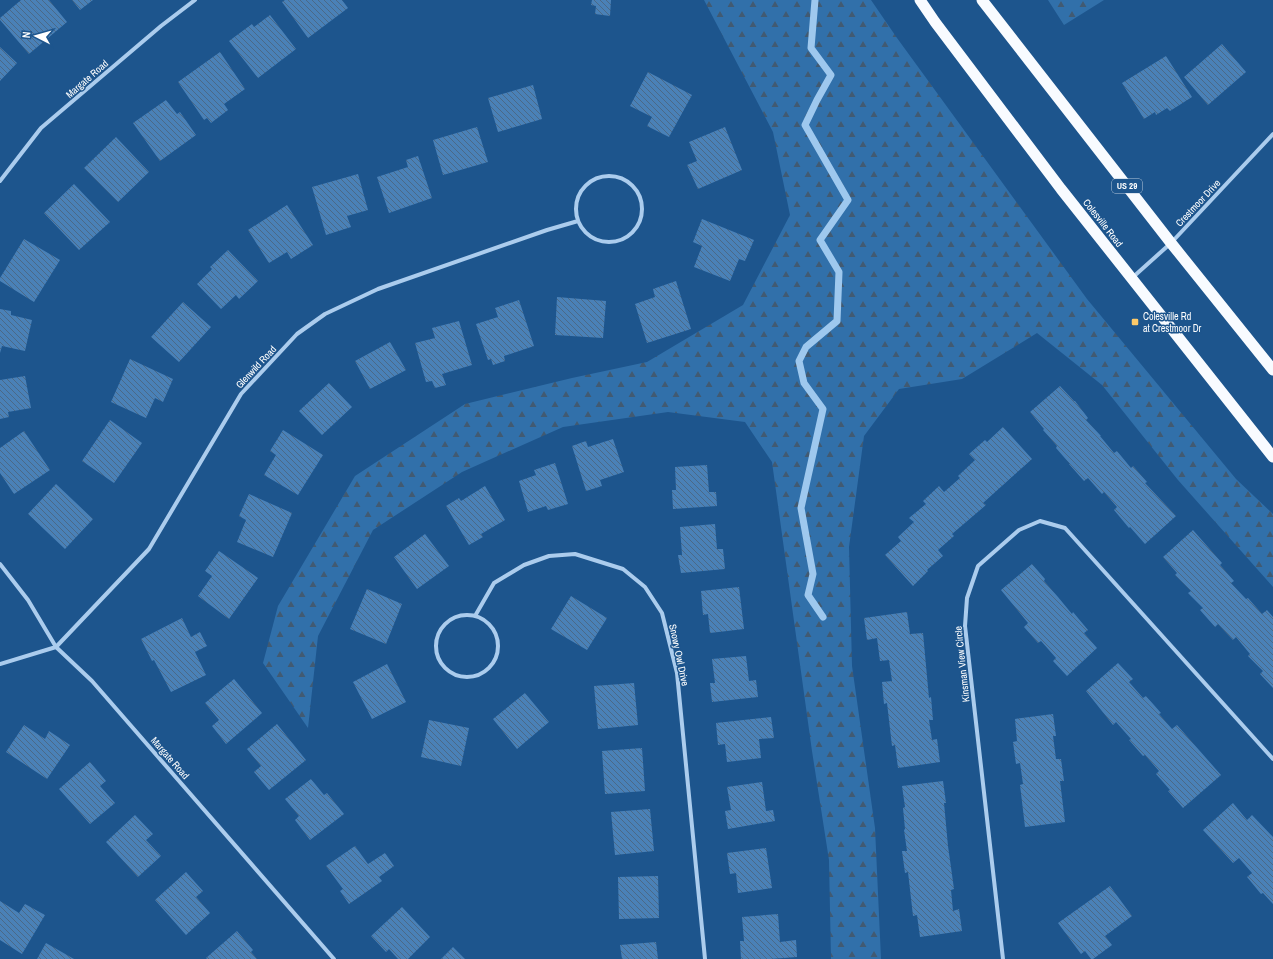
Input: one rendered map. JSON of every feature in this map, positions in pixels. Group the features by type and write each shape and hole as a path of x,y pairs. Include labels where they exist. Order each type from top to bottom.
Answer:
{"highway":[{"name":"Colesville Road","path":"920,0 1061,189 1273,457"},
{"name":"US 29","path":"982,0 1171,243 1273,370"}],"street":[{"name":"Margate Road","path":"0,181 41,128 161,26 195,0"},
{"name":"Crestmoor Drive","path":"1132,279 1171,243 1273,134"},
{"path":"605,176 616,176 627,180 635,187 641,198 643,209 641,221 636,231 626,238 616,242 604,242 593,239 584,231 578,221 576,211 577,201 587,184 596,179 605,176"},
{"name":"Glenwild Road","path":"0,664 56,647 149,549 241,394 298,334 325,314 378,289 547,230 578,221"},
{"name":"Kinsman View Circle","path":"1003,959 965,626 967,598 978,566 1019,530 1040,520 1065,528 1273,759"},
{"name":"Snowy Owl Drive","path":"475,616 494,583 524,565 549,556 575,554 623,569 645,587 662,613 677,673 705,959"},
{"name":"Margate Road","path":"0,564 28,600 56,647 92,681 334,959"},
{"path":"465,615 475,616 492,628 497,638 495,659 490,667 481,674 471,677 460,677 451,673 444,667 438,658 436,649 437,639 440,630 447,622 456,617 465,615"}],"green space":[{"path":"704,0 871,0 1087,299 1236,479 1273,514 1273,587 1178,480 1102,385 1037,333 962,379 899,389 864,436 849,547 852,666 875,828 881,959 831,959 829,860 812,751 772,462 745,422 668,412 563,427 462,472 373,530 318,636 308,728 263,663 278,606 355,476 465,404 572,378 647,362 743,305 790,215 773,132"},
{"path":"1048,0 1104,0 1064,25"}],"building":[{"path":"21,0 49,0 67,22 29,54 0,20 0,18"},
{"path":"72,0 93,0 80,10"},
{"path":"285,0 342,0 348,8 308,38 282,2"},
{"path":"592,0 611,0 610,16 595,14 596,6 591,5"},
{"path":"270,15 296,49 258,78 229,41 252,24 254,27"},
{"path":"1222,44 1246,72 1208,105 1184,77"},
{"path":"0,47 17,63 0,81"},
{"path":"220,52 245,89 224,104 228,110 211,123 207,118 204,120 178,82"},
{"path":"1166,56 1192,97 1170,111 1167,108 1156,115 1155,112 1144,119 1122,83"},
{"path":"648,72 692,95 669,137 647,126 652,117 630,106"},
{"path":"533,85 542,119 498,132 488,98"},
{"path":"166,100 177,114 180,112 196,135 160,161 133,123"},
{"path":"477,127 488,162 443,175 433,140"},
{"path":"725,127 742,170 698,189 687,165 697,161 689,142"},
{"path":"116,137 149,172 118,202 84,168"},
{"path":"418,156 432,198 389,213 377,177 408,167 406,160"},
{"path":"358,174 368,210 347,216 351,227 326,235 312,187"},
{"path":"74,184 110,222 79,250 44,213"},
{"path":"287,205 313,245 291,259 287,252 269,263 248,230"},
{"path":"702,219 754,240 745,261 739,259 730,281 694,267 702,246 693,242"},
{"path":"24,239 60,260 34,302 0,281 0,278"},
{"path":"228,250 258,281 239,299 236,295 221,309 197,284 212,269 210,267"},
{"path":"676,281 691,329 647,343 635,304 655,297 653,289"},
{"path":"557,297 606,301 603,338 555,335"},
{"path":"519,300 534,346 504,356 505,361 493,365 491,359 488,360 476,324 498,317 495,308"},
{"path":"183,302 211,327 179,362 151,337"},
{"path":"0,309 11,311 11,315 32,320 25,351 2,346 0,353"},
{"path":"459,321 472,365 442,374 446,385 435,388 432,381 426,382 415,343 435,338 432,328"},
{"path":"390,342 406,370 370,389 355,361"},
{"path":"130,359 173,379 163,402 155,398 146,418 111,402"},
{"path":"25,376 31,408 8,412 9,417 0,419 0,380"},
{"path":"329,383 352,407 322,435 299,411"},
{"path":"1060,386 1075,401 1088,418 1086,420 1114,453 1117,451 1131,468 1133,466 1147,482 1145,483 1176,516 1145,544 1114,510 1117,507 1104,492 1102,494 1088,478 1084,481 1069,464 1056,448 1057,446 1030,412"},
{"path":"110,420 142,443 114,483 82,461"},
{"path":"1003,427 1032,459 983,503 986,505 952,534 954,536 938,550 943,556 927,570 928,571 913,586 885,555 901,541 898,537 914,522 909,518 926,504 923,501 939,486 944,492 960,478 958,476 975,460 969,454 985,440 987,442"},
{"path":"283,430 323,455 298,495 264,475 276,455 270,451"},
{"path":"24,431 50,470 14,494 0,473 0,448"},
{"path":"613,439 624,472 600,480 602,486 586,491 572,446 586,441 588,447"},
{"path":"555,463 568,504 548,510 546,506 528,512 519,481 536,475 534,470"},
{"path":"707,465 709,492 716,492 717,506 673,509 672,490 676,490 675,467"},
{"path":"56,484 93,519 65,549 28,514"},
{"path":"485,486 505,520 481,534 483,537 469,545 446,506 459,498 461,501"},
{"path":"249,494 292,513 273,557 237,542 246,520 239,516"},
{"path":"715,524 717,549 723,549 725,569 681,573 678,555 682,555 680,527"},
{"path":"1193,530 1222,563 1220,565 1234,581 1231,583 1246,599 1248,598 1262,614 1267,610 1273,617 1273,688 1260,674 1263,671 1248,656 1250,654 1236,637 1233,640 1218,624 1215,627 1200,610 1203,608 1188,593 1191,591 1175,575 1177,573 1163,557"},
{"path":"425,534 449,566 417,589 394,557"},
{"path":"219,551 258,578 229,619 198,596 212,576 205,571"},
{"path":"1032,564 1045,579 1044,581 1072,614 1073,612 1088,630 1084,633 1097,648 1067,676 1053,661 1056,658 1041,641 1038,643 1024,627 1028,623 1001,590"},
{"path":"739,587 744,629 710,633 708,614 703,615 701,591"},
{"path":"367,589 402,604 386,644 350,629"},
{"path":"571,596 607,618 587,650 551,629"},
{"path":"907,612 910,634 923,633 929,698 931,697 933,720 929,720 932,740 937,739 940,762 898,768 895,745 892,746 887,703 884,704 882,682 892,681 889,660 880,661 877,638 867,640 864,618"},
{"path":"182,618 191,637 200,632 207,646 195,652 206,675 171,692 154,660 152,661 141,639"},
{"path":"746,656 749,681 756,680 758,697 712,702 710,683 715,683 712,659"},
{"path":"1118,663 1133,679 1129,682 1143,698 1146,696 1161,713 1159,714 1172,729 1177,725 1221,775 1183,808 1156,774 1159,771 1145,755 1143,756 1116,722 1113,725 1086,691"},
{"path":"387,664 406,702 372,719 353,682"},
{"path":"234,679 262,713 226,744 212,726 219,720 205,703"},
{"path":"634,683 638,725 598,729 594,686"},
{"path":"525,693 549,722 517,749 493,719"},
{"path":"1053,714 1056,736 1053,736 1056,759 1061,759 1064,781 1060,781 1065,822 1025,827 1020,785 1023,784 1020,763 1016,764 1013,742 1017,741 1015,719"},
{"path":"771,717 774,738 759,739 761,758 727,762 725,744 718,745 716,723"},
{"path":"429,720 469,728 461,766 421,757"},
{"path":"277,724 306,760 269,790 254,772 261,766 247,749"},
{"path":"24,725 45,739 49,731 70,745 47,779 6,752"},
{"path":"642,748 645,791 605,794 602,751"},
{"path":"90,762 106,781 100,786 115,803 90,824 59,789"},
{"path":"311,779 324,795 327,793 344,814 310,840 295,820 299,816 285,799"},
{"path":"943,781 946,803 944,803 948,846 954,889 951,890 953,911 959,909 962,931 920,937 917,915 913,916 908,872 905,873 902,851 907,851 903,808 905,807 902,786"},
{"path":"762,782 766,811 773,810 775,821 728,829 725,811 731,810 727,787"},
{"path":"1233,803 1247,820 1252,815 1273,837 1273,904 1263,893 1261,894 1247,877 1252,873 1239,858 1233,863 1203,830"},
{"path":"650,809 654,851 615,855 611,812"},
{"path":"135,815 153,834 146,840 161,856 138,877 106,842"},
{"path":"355,846 368,864 385,853 394,866 379,877 382,881 349,904 340,891 343,889 326,866"},
{"path":"766,848 772,888 738,893 736,873 730,874 727,853"},
{"path":"186,872 203,891 196,897 210,913 186,935 155,900"},
{"path":"658,876 659,918 619,919 618,877"},
{"path":"1110,886 1132,916 1105,936 1112,945 1091,959 1085,951 1081,954 1058,923"},
{"path":"0,901 19,913 25,904 45,915 22,954 0,940"},
{"path":"402,907 430,937 408,959 398,959 389,949 386,952 371,936"},
{"path":"778,914 780,942 796,940 797,957 741,959 740,941 744,941 742,917"},
{"path":"237,931 253,950 251,952 257,959 206,958"},
{"path":"656,942 658,959 622,959 620,945"},
{"path":"46,943 74,959 37,959"},
{"path":"453,947 465,959 441,959"}],"waterway":[{"path":"815,0 811,48 831,75 805,125 848,200 820,240 839,272 837,321 806,347 799,361 804,383 823,409 801,508 813,574 808,595 823,617"}],"place":[{"name":"Colesville Rd at Crestmoor Dr","path":"1135,322"}]}
